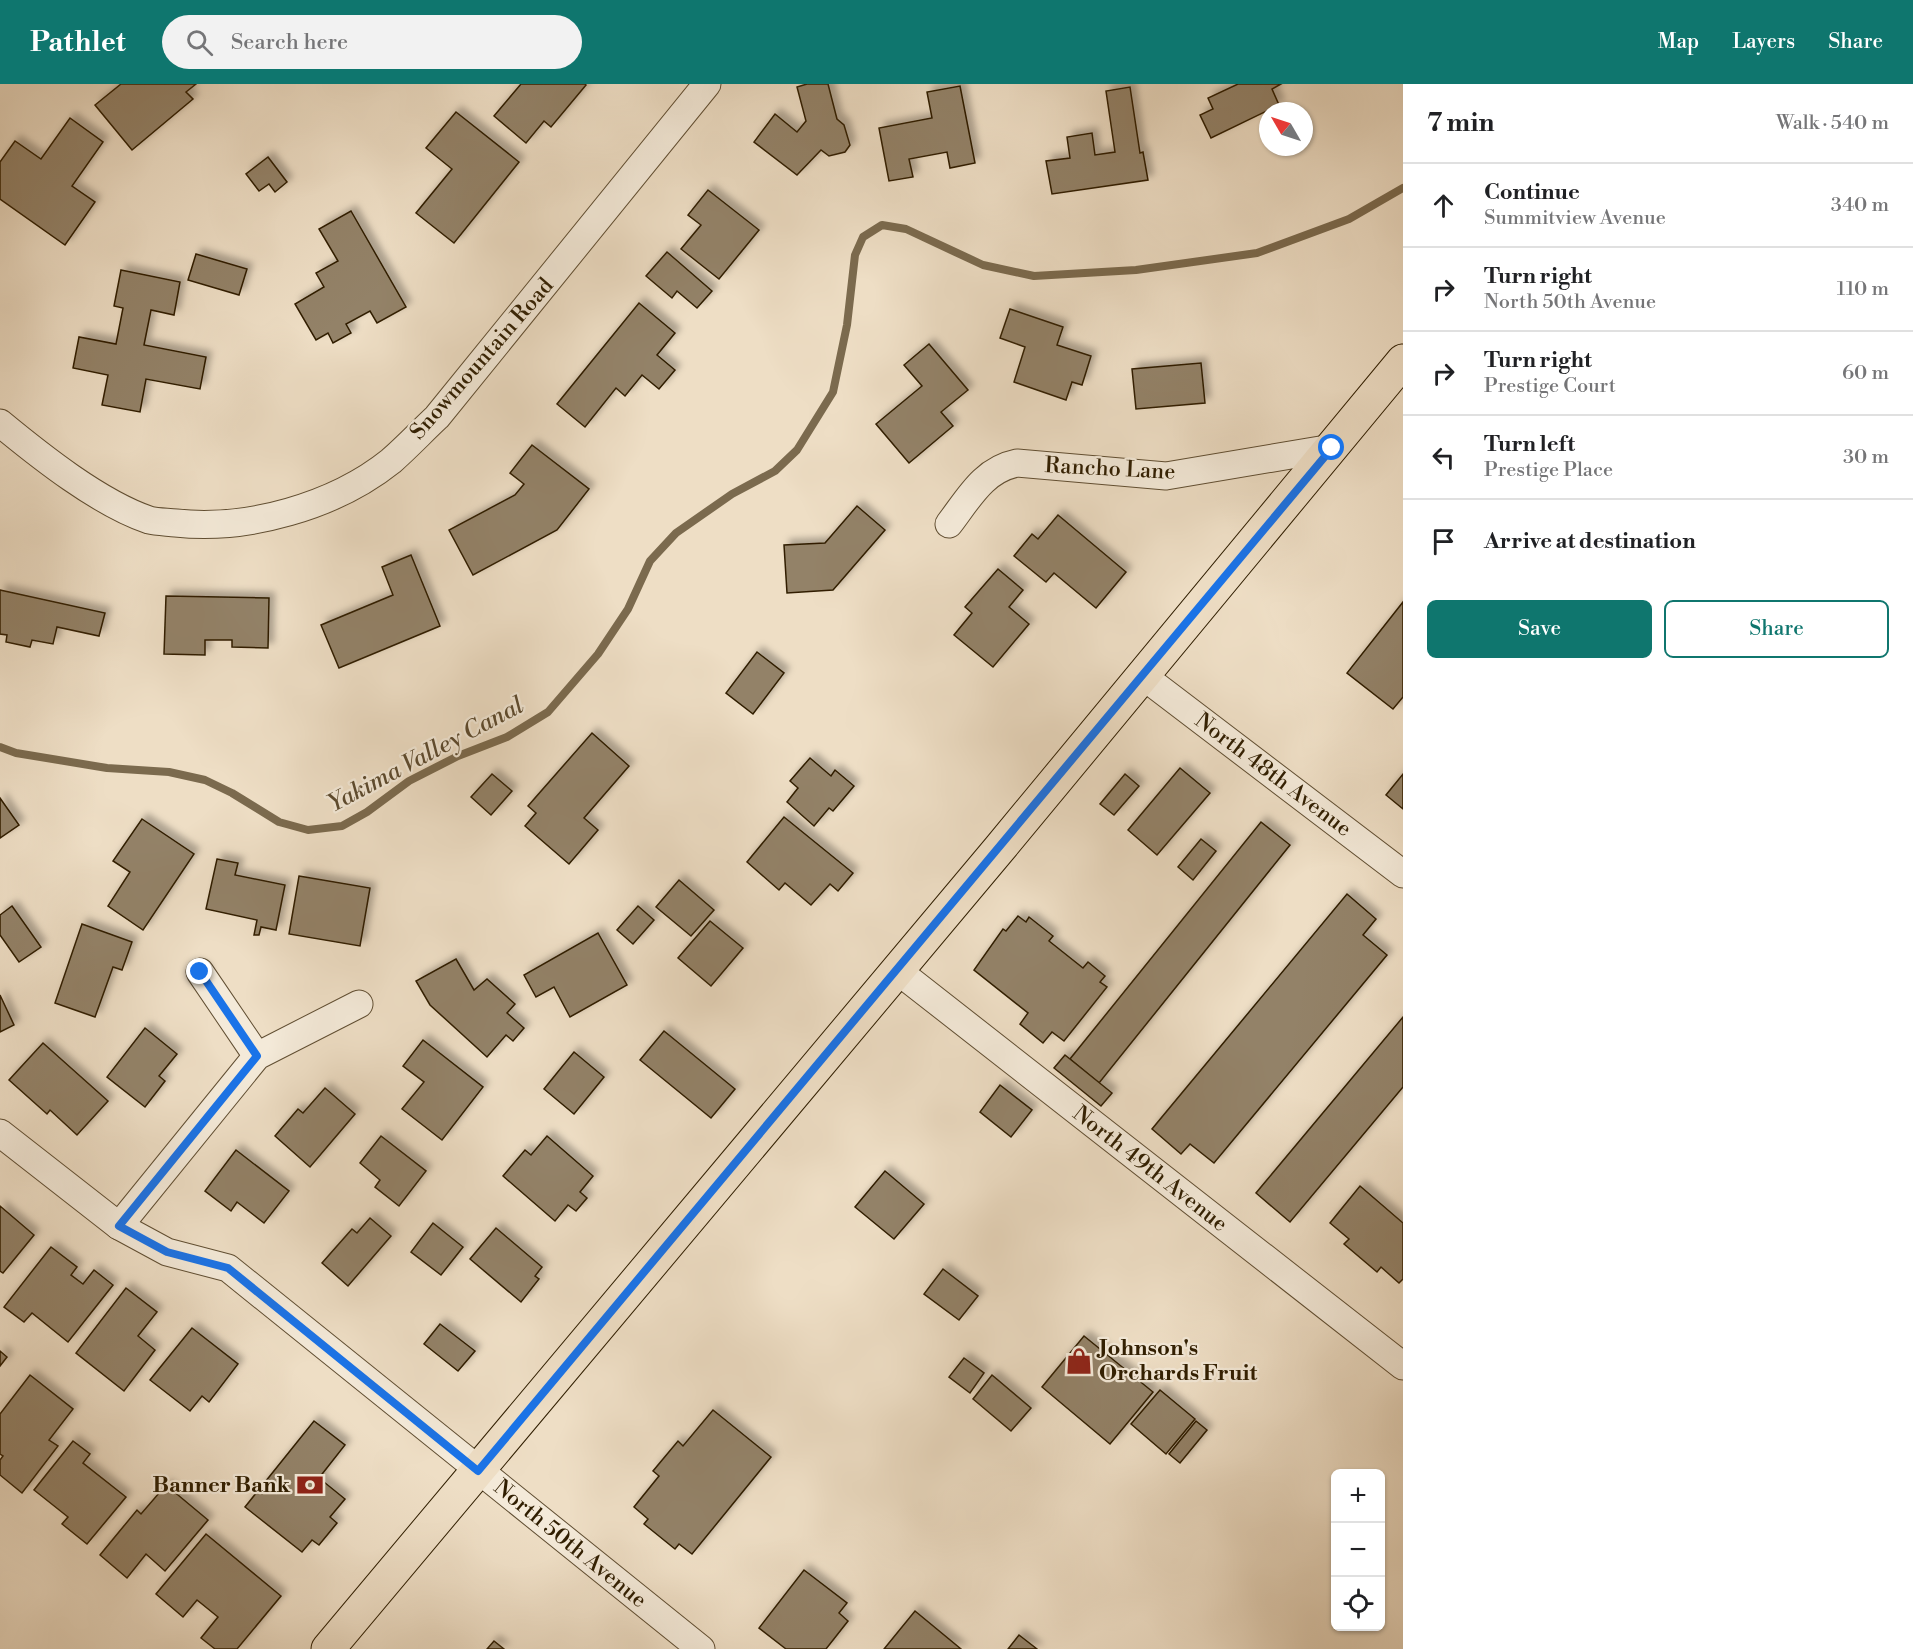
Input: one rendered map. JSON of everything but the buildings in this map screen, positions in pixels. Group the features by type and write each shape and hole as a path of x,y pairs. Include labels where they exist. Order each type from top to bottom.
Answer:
{"main road":[{"path":"328,1649 897,971 1403,361"}],"street":[{"name":"Snowmountain Road","path":"0,423 35,452 103,496 150,520 203,526 268,519 332,497 390,462 438,417 707,84"},
{"name":"Rancho Lane","path":"949,524 980,483 999,466 1017,463 1166,476 1332,448"},
{"name":"North 48th Avenue","path":"1143,676 1403,874"},
{"name":"North 49th Avenue","path":"897,971 1403,1366"},
{"path":"200,972 257,1056"},
{"path":"119,1226 257,1056 359,1004"},
{"name":"North 50th Avenue","path":"0,1133 119,1226 167,1252 228,1268 700,1649"}],"waterway":[{"name":"Yakima Valley Canal","path":"0,747 16,753 107,768 169,772 205,780 232,793 279,822 308,830 342,826 367,812 409,781 458,756 507,737 548,712 598,654 628,609 650,561 676,533 732,494 775,471 797,450 833,392 847,325 855,255 863,237 882,225 906,229 983,265 1034,276 1136,270 1257,253 1349,219 1403,188"}],"place":[{"name":"Johnson's Orchards Fruit","path":"1079,1361"},
{"name":"Banner Bank","path":"310,1485"}],"route":[{"path":"200,972 257,1056 119,1226 167,1252 228,1268 478,1471 1332,448"}]}
